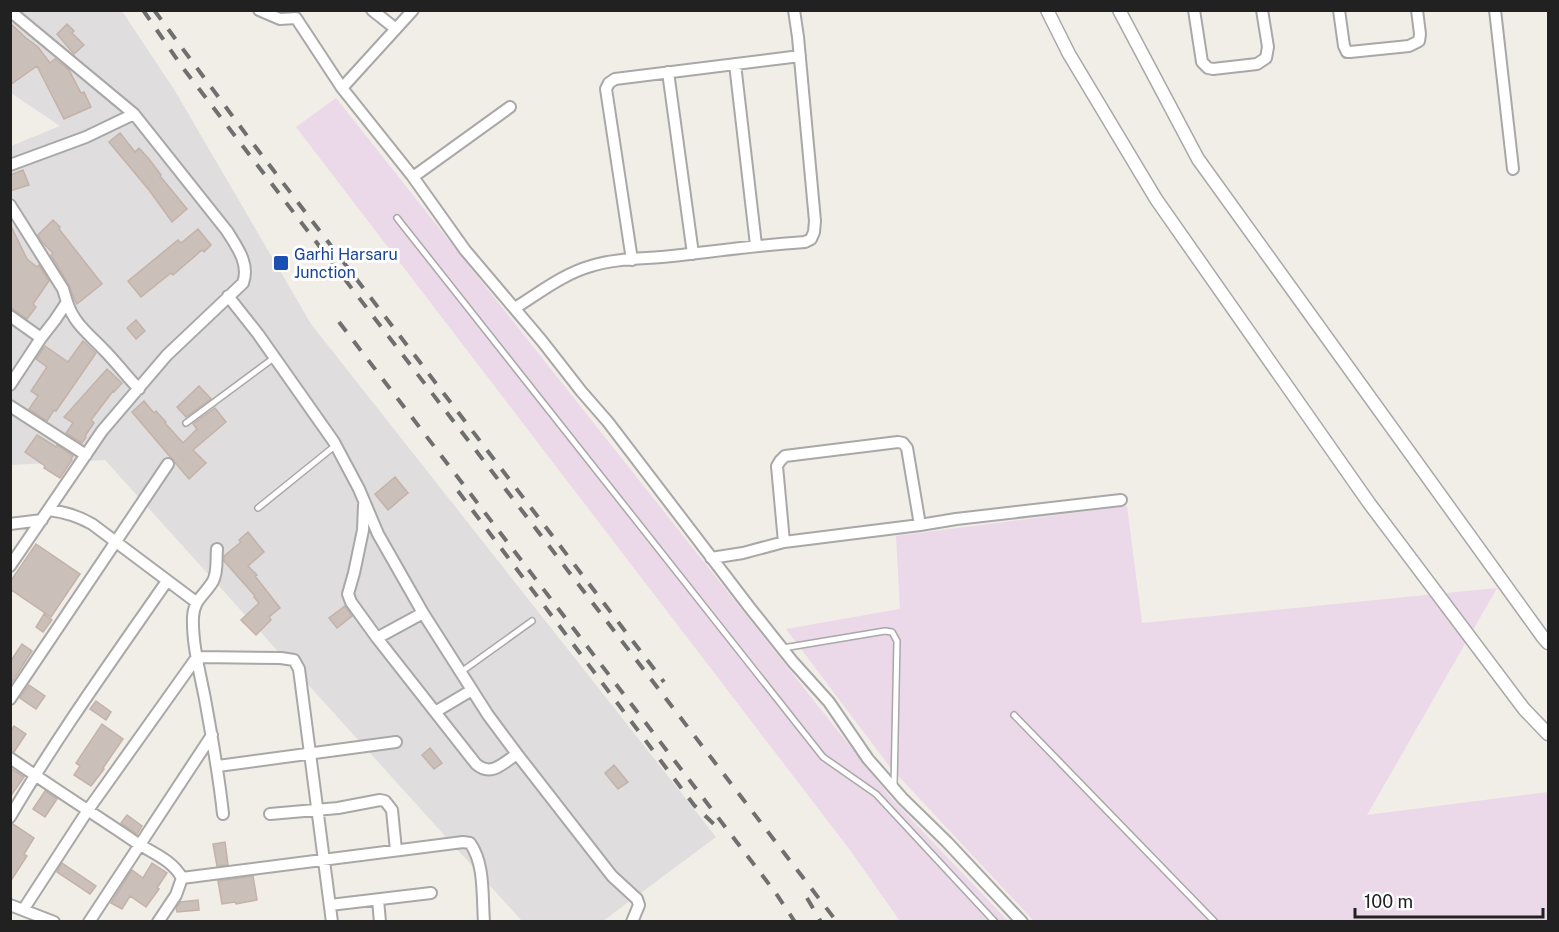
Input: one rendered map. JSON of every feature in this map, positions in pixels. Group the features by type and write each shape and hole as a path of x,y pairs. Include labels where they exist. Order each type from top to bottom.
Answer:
{"street":[{"path":"260,10 280,19 293,14 342,88 413,177 465,249 608,422 711,558 829,702 868,759 1022,921"},
{"path":"372,10 396,29"},
{"path":"342,88 413,10"},
{"path":"515,308 568,275 590,266 612,261 693,254 756,245 805,242 811,239 815,221 794,10"},
{"path":"1047,10 1069,54 1163,209 1369,503 1524,709 1548,734"},
{"path":"1119,10 1198,159 1548,643"},
{"path":"1194,10 1202,62 1208,68 1213,69 1257,64 1266,58 1268,47 1262,10"},
{"path":"1339,10 1344,46 1347,52 1350,52 1408,46 1419,41 1417,10"},
{"path":"1495,10 1513,169"},
{"path":"10,11 134,114 227,231 246,269 243,283 167,355 102,431 10,566"},
{"path":"632,260 606,89 609,83 615,79 800,56"},
{"path":"735,64 756,245"},
{"path":"668,72 693,254"},
{"path":"413,177 510,107"},
{"path":"10,165 78,141 134,114"},
{"path":"10,204 63,289 70,314 139,389"},
{"path":"228,296 336,446 378,534 423,613 488,715 612,876 637,899 639,905 632,921"},
{"path":"10,385 67,302"},
{"path":"10,316 41,338"},
{"path":"10,406 86,455"},
{"path":"784,542 777,466 780,460 785,456 887,443 903,443 907,447 920,525"},
{"path":"10,699 168,464"},
{"path":"711,558 743,553 784,542 1121,500"},
{"path":"364,502 363,530 348,594 356,609 482,770 492,770 517,754"},
{"path":"49,510 80,517 116,541 196,602"},
{"path":"10,524 42,520"},
{"path":"217,549 213,581 196,602 193,620 197,657 218,766 223,814"},
{"path":"10,818 72,717 167,581"},
{"path":"377,638 423,613"},
{"path":"197,657 281,658 294,660 299,669 332,921"},
{"path":"23,910 88,810 197,657"},
{"path":"435,712 472,690"},
{"path":"89,921 212,735"},
{"path":"218,766 396,742"},
{"path":"10,758 140,846 170,863 182,878"},
{"path":"270,814 385,801 392,810 396,850"},
{"path":"182,878 463,842 470,843 476,851 480,864 483,921"},
{"path":"158,921 176,895 182,878"},
{"path":"330,906 431,894"},
{"path":"378,900 380,921"},
{"path":"10,905 54,921"}],"lane":[{"path":"397,218 823,757 876,794 995,921"},
{"path":"186,423 274,357"},
{"path":"258,508 336,446"},
{"path":"461,672 532,621"},
{"path":"783,648 885,631 892,632 897,641 894,788"},
{"path":"1014,715 1215,921"}],"shaded area":[{"path":"11,11 122,11 175,91 311,324 716,837 603,921 522,921 105,460 11,465 11,146 60,126 11,93"},
{"path":"336,98 891,798 1008,921 900,921 850,850 296,127"},
{"path":"1127,506 1142,623 1497,588 1367,815 1548,792 1548,921 1034,921 890,767 786,629 900,609 896,536"}],"building":[{"path":"10,23 38,47 50,63 55,59 69,70 91,107 64,119 37,66 10,85"},
{"path":"67,24 84,45 74,54 57,34"},
{"path":"120,133 135,152 139,148 149,159 187,209 172,222 109,142"},
{"path":"23,170 29,185 10,191 10,175"},
{"path":"53,220 102,284 77,304 69,285 51,255 53,253 38,235"},
{"path":"10,224 27,259 37,267 39,265 49,281 33,304 36,307 27,319 10,307"},
{"path":"198,229 211,245 141,297 128,281 178,240 181,243"},
{"path":"136,320 145,331 136,339 127,328"},
{"path":"83,341 96,353 47,421 29,409 38,396 31,391 47,367 36,359 45,346 68,362"},
{"path":"107,369 122,383 91,420 94,423 82,443 66,433 73,423 64,417"},
{"path":"199,386 211,399 186,417 177,407"},
{"path":"144,401 154,413 156,411 183,443 197,429 193,424 215,408 226,422 193,450 206,463 189,479 132,412"},
{"path":"37,435 73,456 60,478 25,452"},
{"path":"395,477 408,493 388,510 375,494"},
{"path":"248,532 264,552 248,566 280,608 269,617 271,620 256,635 241,620 259,603 224,561 224,556 241,542 239,540"},
{"path":"36,544 80,574 51,617 10,589 10,582"},
{"path":"345,606 352,616 337,628 329,618"},
{"path":"44,614 52,620 43,632 36,627"},
{"path":"22,644 32,651 10,685 10,662"},
{"path":"29,685 45,696 36,709 20,698"},
{"path":"96,701 111,712 106,720 90,709"},
{"path":"102,724 123,739 91,786 74,775 80,766 76,763"},
{"path":"14,726 26,734 14,752 10,751 10,732"},
{"path":"430,748 442,763 434,769 422,755"},
{"path":"614,765 628,782 618,789 605,773"},
{"path":"10,768 24,777 10,797"},
{"path":"45,791 57,799 45,817 33,809"},
{"path":"127,815 142,826 137,834 121,823"},
{"path":"10,824 34,838 24,854 27,856 10,882"},
{"path":"225,842 228,865 217,866 213,844"},
{"path":"62,863 96,886 90,894 57,872"},
{"path":"152,863 167,873 146,907 130,896 122,909 111,903 132,870 143,878"},
{"path":"253,876 257,900 222,904 218,881"},
{"path":"198,900 199,910 177,912 176,908 180,902"}],"railway":[{"path":"143,10 183,68 837,922"},
{"path":"154,10 248,137 664,682"},
{"path":"339,322 775,892 795,922"},
{"path":"458,491 694,805 720,830"},
{"path":"807,898 821,922"}],"place":[{"name":"Garhi Harsaru Junction","path":"281,263"}]}
